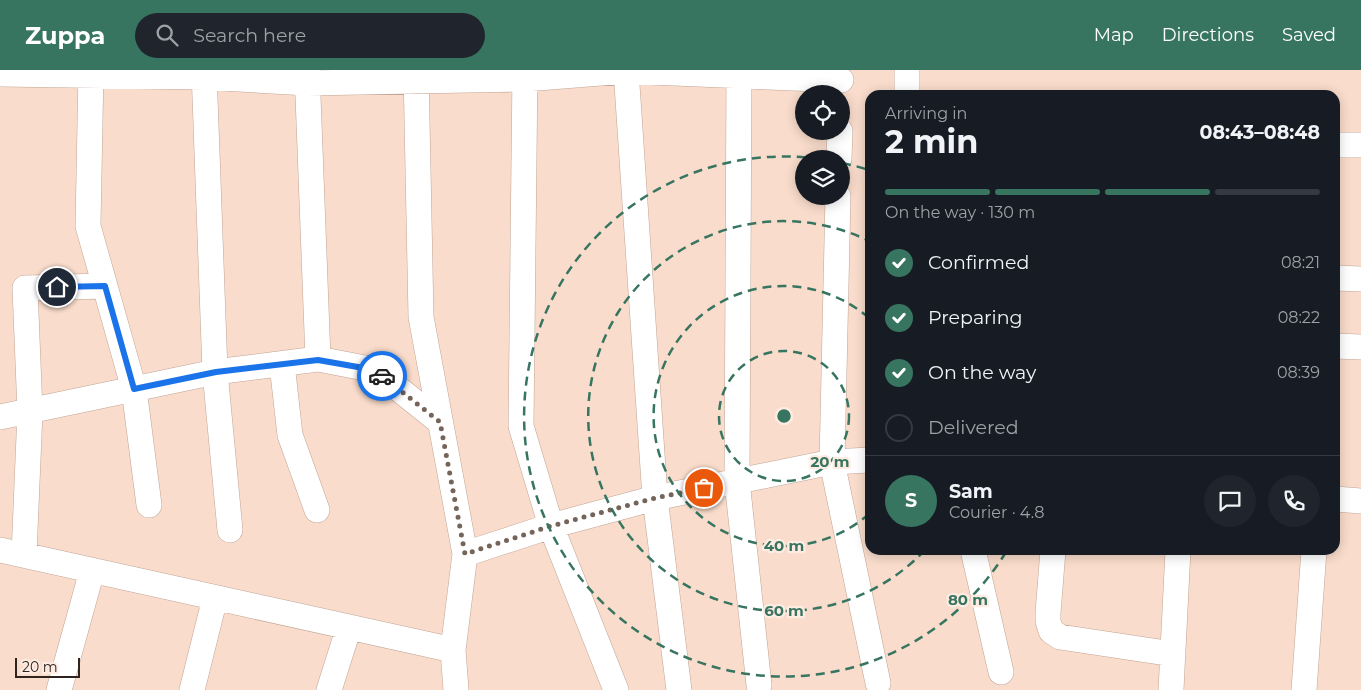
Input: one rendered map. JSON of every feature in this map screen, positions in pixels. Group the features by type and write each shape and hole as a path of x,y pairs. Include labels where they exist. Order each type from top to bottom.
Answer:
{"street":[{"path":"626,70 655,498 679,690"},
{"path":"0,74 92,72 307,77 525,75 626,70 739,73 841,81"},
{"path":"907,70 907,90"},
{"path":"92,72 88,226 134,389 149,505"},
{"path":"739,73 737,480 759,685"},
{"path":"204,74 216,372 230,530"},
{"path":"525,75 521,426 551,526 616,690"},
{"path":"416,76 421,317 465,554 454,650 456,690"},
{"path":"307,77 318,360"},
{"path":"1340,145 1361,146"},
{"path":"838,205 832,462 878,683"},
{"path":"1340,278 1361,279"},
{"path":"24,556 30,412 25,288 105,286"},
{"path":"1340,346 1361,347"},
{"path":"0,417 216,372 318,360 375,370 440,422"},
{"path":"282,364 290,435 317,510"},
{"path":"465,554 551,526 655,498 832,462 865,460"},
{"path":"1340,499 1361,500"},
{"path":"0,550 454,650"},
{"path":"974,555 1001,672"},
{"path":"1053,555 1048,621 1051,631 1060,637 1173,654"},
{"path":"1171,690 1178,555"},
{"path":"1304,690 1314,555"},
{"path":"59,690 92,571"},
{"path":"192,690 215,598"},
{"path":"329,690 349,627"}],"way so far":[{"path":"382,376 440,422 465,554 551,526 655,498 704,488"}],"route":[{"path":"57,287 105,286 134,389 216,372 318,360 375,370 382,376"}]}
